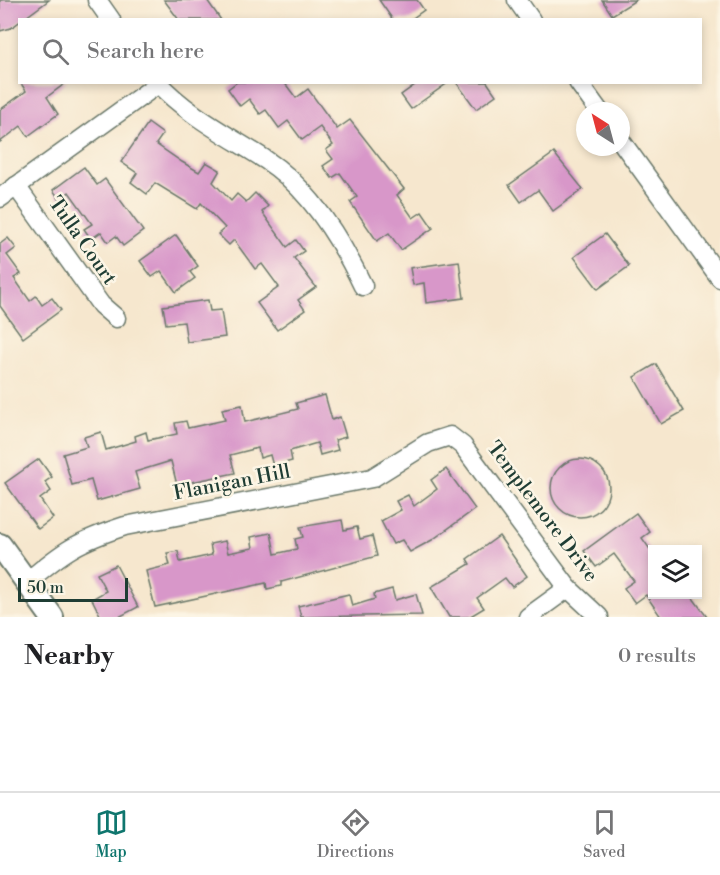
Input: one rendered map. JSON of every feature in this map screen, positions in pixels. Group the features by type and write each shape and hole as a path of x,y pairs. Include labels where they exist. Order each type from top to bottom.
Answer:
{"street":[{"path":"97,0 110,18"},
{"path":"517,0 530,18"},
{"path":"0,198 157,84"},
{"path":"159,84 202,120 286,175 347,252 363,286"},
{"path":"579,84 592,102"},
{"path":"630,153 720,278"},
{"name":"Tulla Court","path":"16,186 100,305 116,318"},
{"name":"Flanigan Hill","path":"27,582 62,552 88,538 125,526 372,478 428,443 450,436"},
{"name":"Templemore Drive","path":"450,436 463,446 568,588 599,617"},
{"path":"0,545 52,617"},
{"path":"528,617 568,588"}],"building":[{"path":"0,0 49,0 25,18 18,18 18,23 11,28 0,31"},
{"path":"164,0 207,0 220,18 178,18"},
{"path":"379,0 417,0 424,10 413,18 392,18"},
{"path":"602,0 636,0 612,15"},
{"path":"21,84 64,84 47,97 58,114 28,136 21,126 0,142 0,110 26,91"},
{"path":"234,84 286,84 296,98 308,89 337,129 350,120 404,189 397,195 413,218 422,212 433,228 401,250 389,233 377,241 350,202 357,197 340,173 332,178 323,166 333,159 326,150 333,145 320,127 302,140 288,121 279,128 266,110 260,114 249,99 240,106 228,89"},
{"path":"416,84 446,84 411,109 401,95"},
{"path":"457,84 488,84 496,95 476,109"},
{"path":"148,123 163,134 156,144 182,162 199,172 206,162 220,170 213,182 231,201 237,194 246,202 255,193 268,206 262,212 287,247 296,240 304,251 294,258 316,287 298,300 305,310 277,330 257,303 279,287 262,264 255,269 234,240 229,245 218,234 225,228 201,203 197,209 155,183 147,194 131,182 137,173 121,162"},
{"path":"554,153 583,189 553,211 538,190 521,202 509,185"},
{"path":"84,167 97,185 105,179 143,231 123,246 116,236 108,242 101,232 91,239 84,229 92,224 69,192 60,200 53,190"},
{"path":"605,234 629,266 598,289 574,257"},
{"path":"176,235 198,266 190,272 195,278 176,292 161,271 152,277 140,261"},
{"path":"8,238 16,248 7,255 21,274 14,278 30,301 36,296 42,305 52,298 61,310 23,338 0,306 0,244"},
{"path":"459,261 464,298 426,303 424,283 413,285 410,268"},
{"path":"208,300 210,311 221,310 225,337 187,342 184,322 166,324 163,306"},
{"path":"656,364 684,411 661,424 634,377"},
{"path":"325,395 332,420 340,417 346,437 335,440 338,450 320,455 317,443 290,451 292,461 273,466 270,455 260,458 258,448 230,455 235,473 177,485 171,461 135,472 140,489 97,501 91,480 72,485 63,454 87,447 84,437 101,432 106,450 136,441 135,436 146,432 148,440 177,434 175,423 186,421 188,428 225,420 222,409 242,405 245,422 298,409 296,403"},
{"path":"39,459 52,477 45,482 51,491 40,499 53,518 38,529 5,483"},
{"path":"580,459 596,464 604,472 609,488 604,504 596,512 580,517 564,512 556,504 551,488 556,472 564,464"},
{"path":"446,469 475,509 432,540 410,552 402,540 393,544 381,521 401,510 396,501 408,495 414,506 437,489 431,480"},
{"path":"636,513 650,532 642,538 648,546 648,598 646,595 635,603 624,588 634,581 614,554 596,567 584,551"},
{"path":"342,520 344,530 357,527 360,539 372,536 377,556 281,582 281,586 267,589 266,583 155,607 146,571 170,565 167,553 178,551 180,562 212,555 210,544 225,541 228,553 253,548 251,537 271,533 275,554 297,549 295,539 303,537 300,527"},
{"path":"499,536 527,576 512,587 505,578 477,598 484,608 469,617 449,617 431,587 470,564 467,559"},
{"path":"116,565 138,607 119,617 101,617 92,599 106,591 97,574"},
{"path":"392,589 395,600 416,594 422,615 301,617 298,606 349,594 352,606 375,599 374,594"},
{"path":"649,599 694,599 707,617 661,617"}]}
